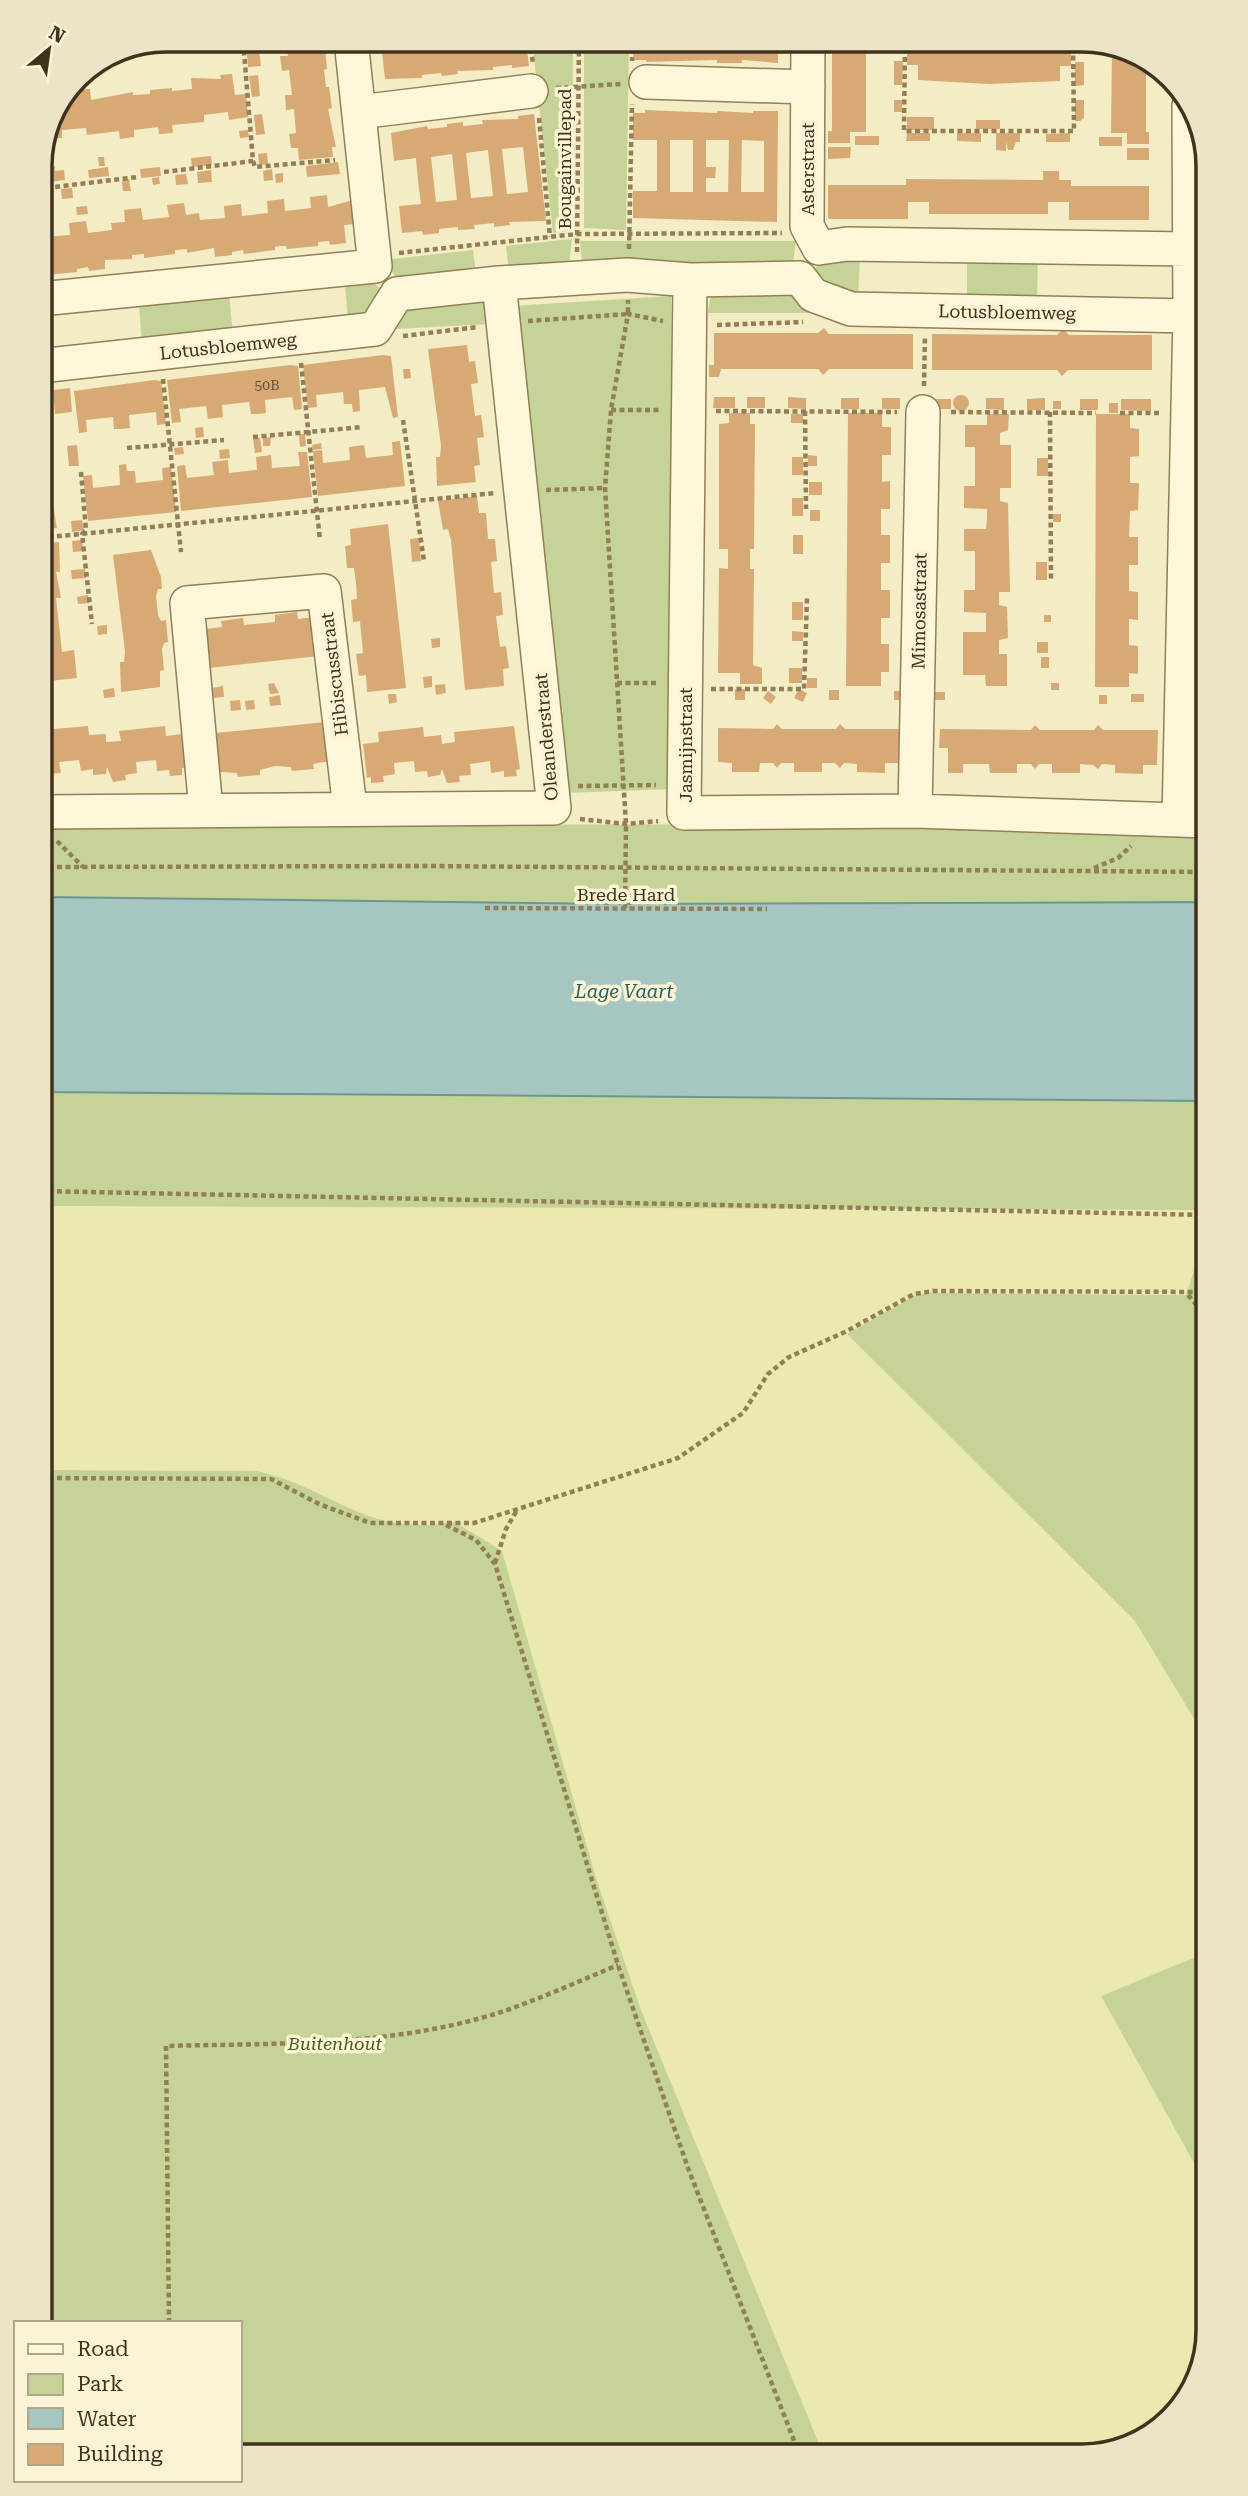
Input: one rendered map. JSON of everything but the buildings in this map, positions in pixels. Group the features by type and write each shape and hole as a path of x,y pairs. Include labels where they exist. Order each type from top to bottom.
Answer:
{"street":[{"path":"352,52 375,266 397,294"},
{"name":"Asterstraat","path":"808,53 807,226 814,239"},
{"path":"639,82 808,87"},
{"path":"359,112 534,90"},
{"path":"1190,134 1195,270 1190,316 1193,820"},
{"path":"397,294 499,283 627,275 690,280 800,278 814,239 846,244 1195,270"},
{"path":"53,298 375,266"},
{"name":"Lotusbloemweg","path":"800,278 813,295 851,309 1190,316"},
{"name":"Jasmijnstraat","path":"690,280 684,799 915,811 1193,820"},
{"name":"Oleanderstraat","path":"53,823 206,810 350,808 553,797 499,283"},
{"path":"375,329 397,294"},
{"name":"Lotusbloemweg","path":"53,365 375,329"},
{"name":"Mimosastraat","path":"915,811 923,412"},
{"name":"Hibiscusstraat","path":"206,810 187,603 324,591 350,808"}],"path":[{"path":"244,52 255,167 364,158"},
{"path":"531,52 550,237"},
{"name":"Bougainvillepad","path":"578,277 579,52"},
{"path":"625,908 626,824 605,488 611,410 628,314 627,275 639,82 634,53"},
{"path":"905,53 904,131 1074,131 1073,53"},
{"path":"534,90 639,82"},
{"path":"164,172 253,162"},
{"path":"53,187 138,177"},
{"path":"375,266 386,255 577,234 814,239"},
{"path":"375,329 395,337 502,324 628,314 688,326 811,321 837,304"},
{"path":"923,412 925,311"},
{"path":"299,338 320,540"},
{"path":"160,353 181,552"},
{"path":"611,410 1096,413"},
{"path":"805,411 806,509"},
{"path":"1050,412 1051,579"},
{"path":"403,420 424,561"},
{"path":"253,437 363,427"},
{"path":"127,448 224,440"},
{"path":"81,472 86,530 82,534 92,624"},
{"path":"53,537 414,500 522,491 605,488"},
{"path":"617,683 804,689 807,598"},
{"path":"623,785 684,799 655,822 626,824 568,818 553,797 623,785"},
{"path":"53,833 83,868"},
{"path":"53,867 1196,872"},
{"name":"Brede Hard","path":"485,908 767,909"},
{"path":"53,1191 1196,1215"},
{"path":"52,1478 221,1476 271,1479 319,1504 370,1523 474,1523 678,1458 743,1413 768,1374 789,1357 845,1332 914,1294 933,1291 1196,1293"},
{"path":"1188,1294 1196,1304"},
{"path":"495,1564 506,1529 517,1510"},
{"path":"444,1524 476,1540 495,1564 618,1965 688,2168 795,2444"},
{"path":"169,2321 166,2046 344,2042 448,2025 509,2010 618,1965"}],"shaded area":[{"path":"53,1206 1196,1210 1196,1294 918,1294 847,1334 1135,1621 1196,1722 1196,1957 1101,1996 1196,2166 1195,2344 1184,2380 1157,2415 1125,2435 1081,2444 806,2444 674,2107 596,1878 548,1720 455,1522 424,1527 389,1523 363,1516 276,1476 257,1471 52,1470"}],"green space":[{"path":"533,52 573,52 572,230 553,233"},
{"path":"584,52 629,53 626,230 584,228"},
{"path":"572,239 569,265 509,272 506,246"},
{"path":"580,241 796,241 793,262 696,270 582,264"},
{"path":"473,250 476,275 397,279 384,260"},
{"path":"860,255 858,302 837,298 812,272 826,256"},
{"path":"967,258 1038,258 1037,300 967,303"},
{"path":"369,279 387,294 371,321 348,324 345,282"},
{"path":"792,290 818,313 708,313 711,291"},
{"path":"229,293 233,336 142,347 139,304"},
{"path":"671,296 675,789 564,793 511,306"},
{"path":"487,302 489,324 396,329 409,303"},
{"path":"53,824 1196,825 1196,902 617,904 53,897"},
{"path":"53,1092 1196,1101 1196,1210 53,1206"},
{"path":"1196,1264 1196,1722 1135,1621 847,1334 918,1294 1186,1295"},
{"name":"Buitenhout","path":"52,1470 257,1471 284,1479 351,1509 396,1523 423,1525 455,1522 502,1551 596,1878 641,2010 819,2444 242,2443 242,2321 52,2321"},
{"path":"1196,1957 1196,2166 1101,1996"}],"water":[{"name":"Lage Vaart","path":"53,897 617,904 1196,902 1196,1101 53,1092"}]}
